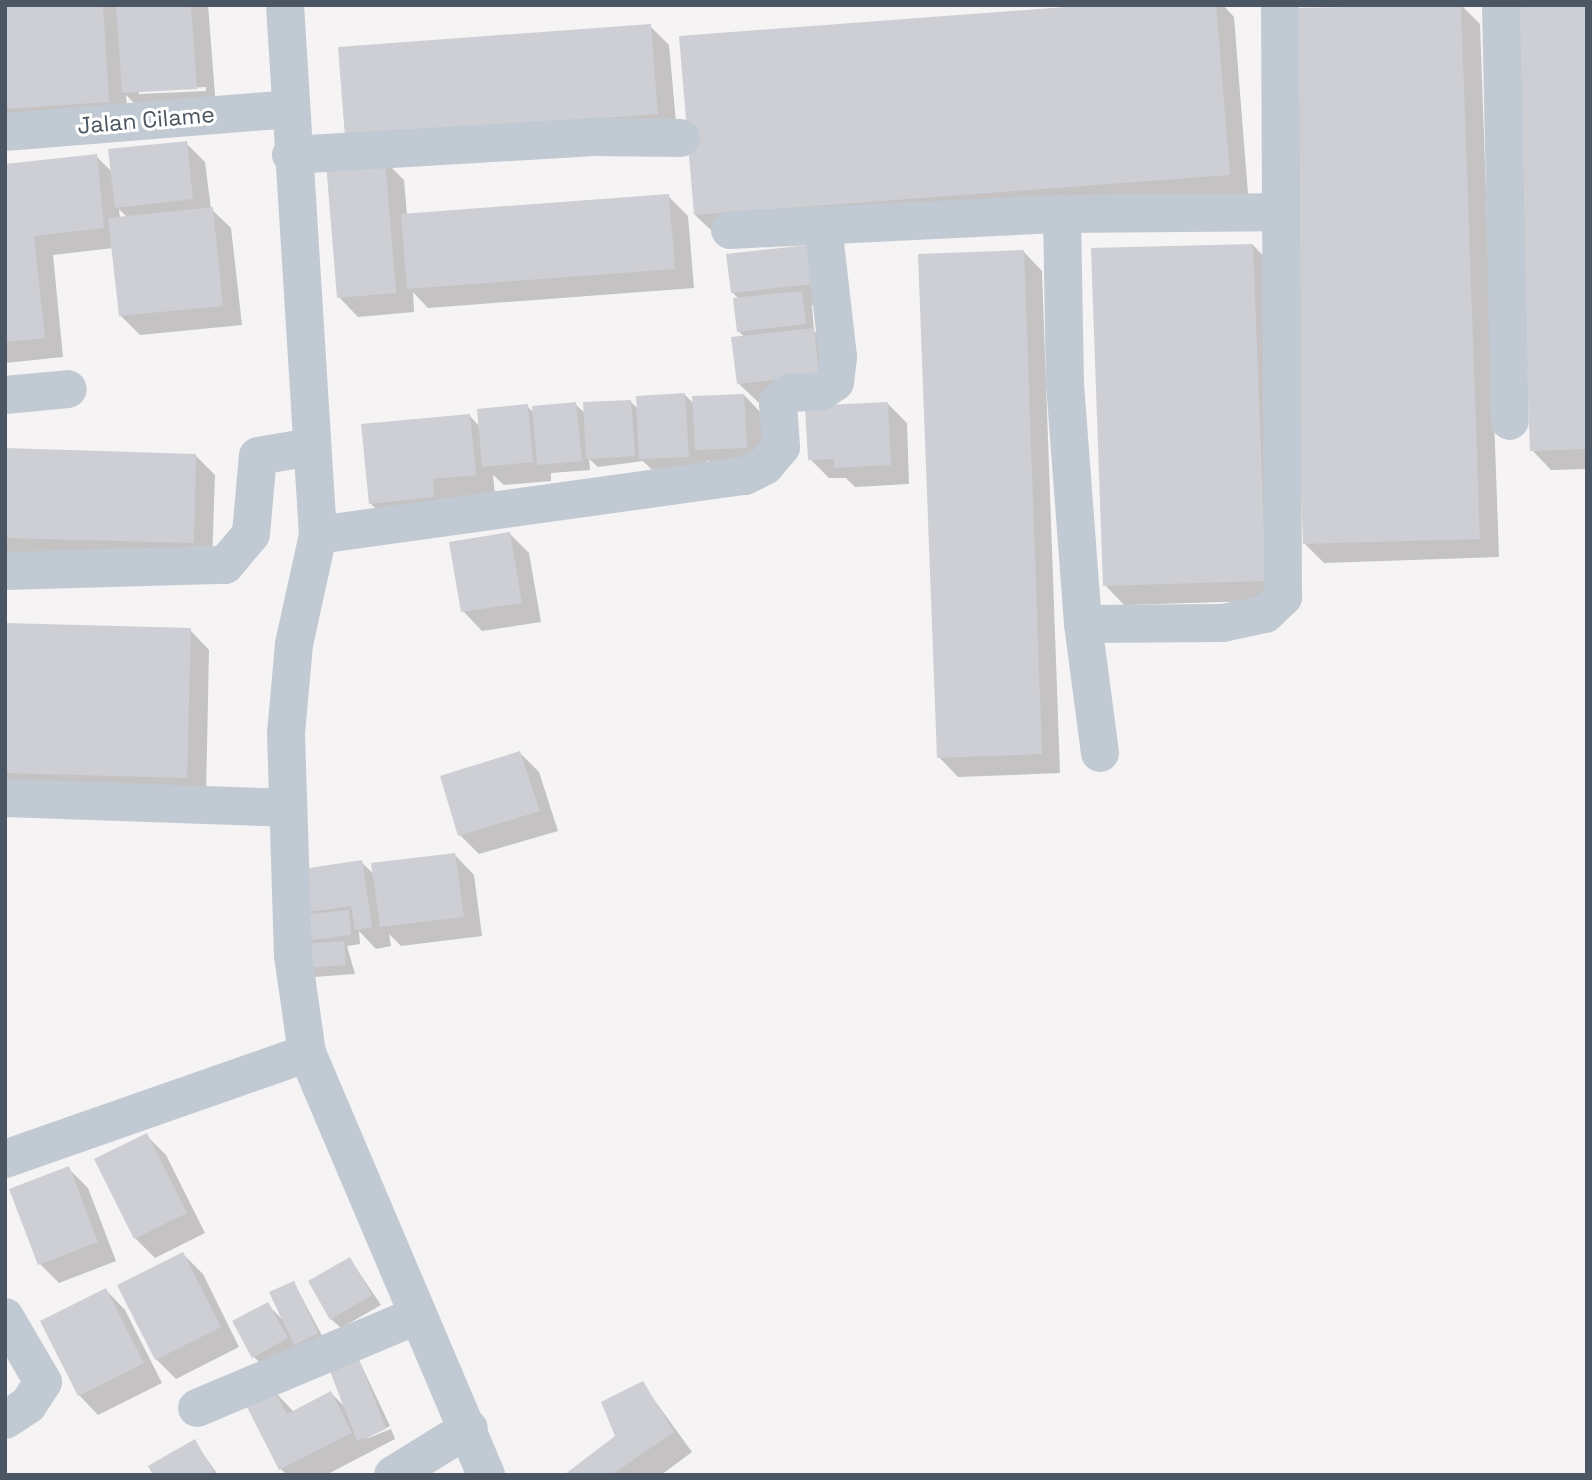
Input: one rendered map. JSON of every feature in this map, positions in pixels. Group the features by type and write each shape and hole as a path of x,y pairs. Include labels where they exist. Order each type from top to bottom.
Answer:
{"street":[{"path":"285,5 288,109 318,535 294,644 285,808 293,955 307,1053 414,1317 469,1428 486,1475"},
{"path":"1083,624 1223,622 1265,614 1283,597 1278,212 1280,5"},
{"path":"1502,5 1510,421"},
{"name":"Jalan Cilame","path":"5,132 288,109"},
{"path":"291,155 590,137 681,138"},
{"path":"730,230 1062,214 1278,212"},
{"path":"1062,214 1065,384 1083,624 1100,753"},
{"path":"318,535 745,476 765,466 781,447 778,403 789,393 822,391 835,382 838,357 824,226"},
{"path":"5,395 68,389"},
{"path":"5,571 225,565 251,534 258,456 312,447"},
{"path":"5,798 285,808"},
{"path":"5,1159 307,1053"},
{"path":"5,1317 43,1382 28,1405 5,1420"},
{"path":"197,1408 414,1317"},
{"path":"393,1475 469,1428"}],"building":[{"path":"5,5 103,5 109,102 5,109"},
{"path":"116,5 191,5 197,89 122,93"},
{"path":"1091,5 1216,5 1230,175 694,215 679,36"},
{"path":"1461,5 1480,539 1303,544 1283,8"},
{"path":"1514,5 1587,5 1587,449 1530,451"},
{"path":"651,24 658,114 345,137 338,47"},
{"path":"187,141 193,199 115,208 108,149"},
{"path":"97,154 104,228 34,236 45,338 5,342 5,164"},
{"path":"385,159 396,293 337,298 326,163"},
{"path":"669,194 675,269 407,289 401,214"},
{"path":"213,207 223,306 119,316 108,218"},
{"path":"1253,244 1266,581 1103,586 1091,248"},
{"path":"808,245 813,284 731,293 726,254"},
{"path":"1024,250 1042,754 937,758 918,254"},
{"path":"802,291 806,324 737,332 733,298"},
{"path":"814,328 819,375 737,384 731,337"},
{"path":"685,393 689,457 639,459 636,396"},
{"path":"744,394 747,448 695,450 692,396"},
{"path":"631,400 635,456 586,459 583,402"},
{"path":"576,402 582,461 537,465 532,406"},
{"path":"888,402 891,465 834,468 834,459 808,460 805,406"},
{"path":"528,404 533,462 482,467 477,409"},
{"path":"470,414 476,475 433,479 434,497 369,504 361,424"},
{"path":"5,448 196,454 194,543 5,538"},
{"path":"510,532 522,603 461,612 449,542"},
{"path":"5,623 191,628 187,778 5,773"},
{"path":"520,751 540,811 458,836 440,776"},
{"path":"455,853 464,917 380,927 371,863"},
{"path":"362,860 372,927 355,930 351,906 302,913 296,870"},
{"path":"349,910 351,935 304,941 300,915"},
{"path":"344,941 346,965 303,968 301,944"},
{"path":"147,1133 187,1213 134,1239 94,1159"},
{"path":"69,1166 98,1242 38,1265 9,1189"},
{"path":"183,1252 221,1327 155,1360 117,1285"},
{"path":"350,1257 372,1295 330,1320 308,1281"},
{"path":"294,1281 318,1333 294,1345 269,1292"},
{"path":"106,1288 144,1363 78,1396 40,1321"},
{"path":"268,1302 288,1338 252,1358 232,1321"},
{"path":"357,1354 386,1429 357,1441 328,1366"},
{"path":"643,1381 674,1432 611,1475 564,1475 615,1436 601,1402"},
{"path":"272,1386 287,1414 331,1391 352,1433 279,1470 244,1401"},
{"path":"195,1439 215,1475 153,1475 148,1466"}]}
